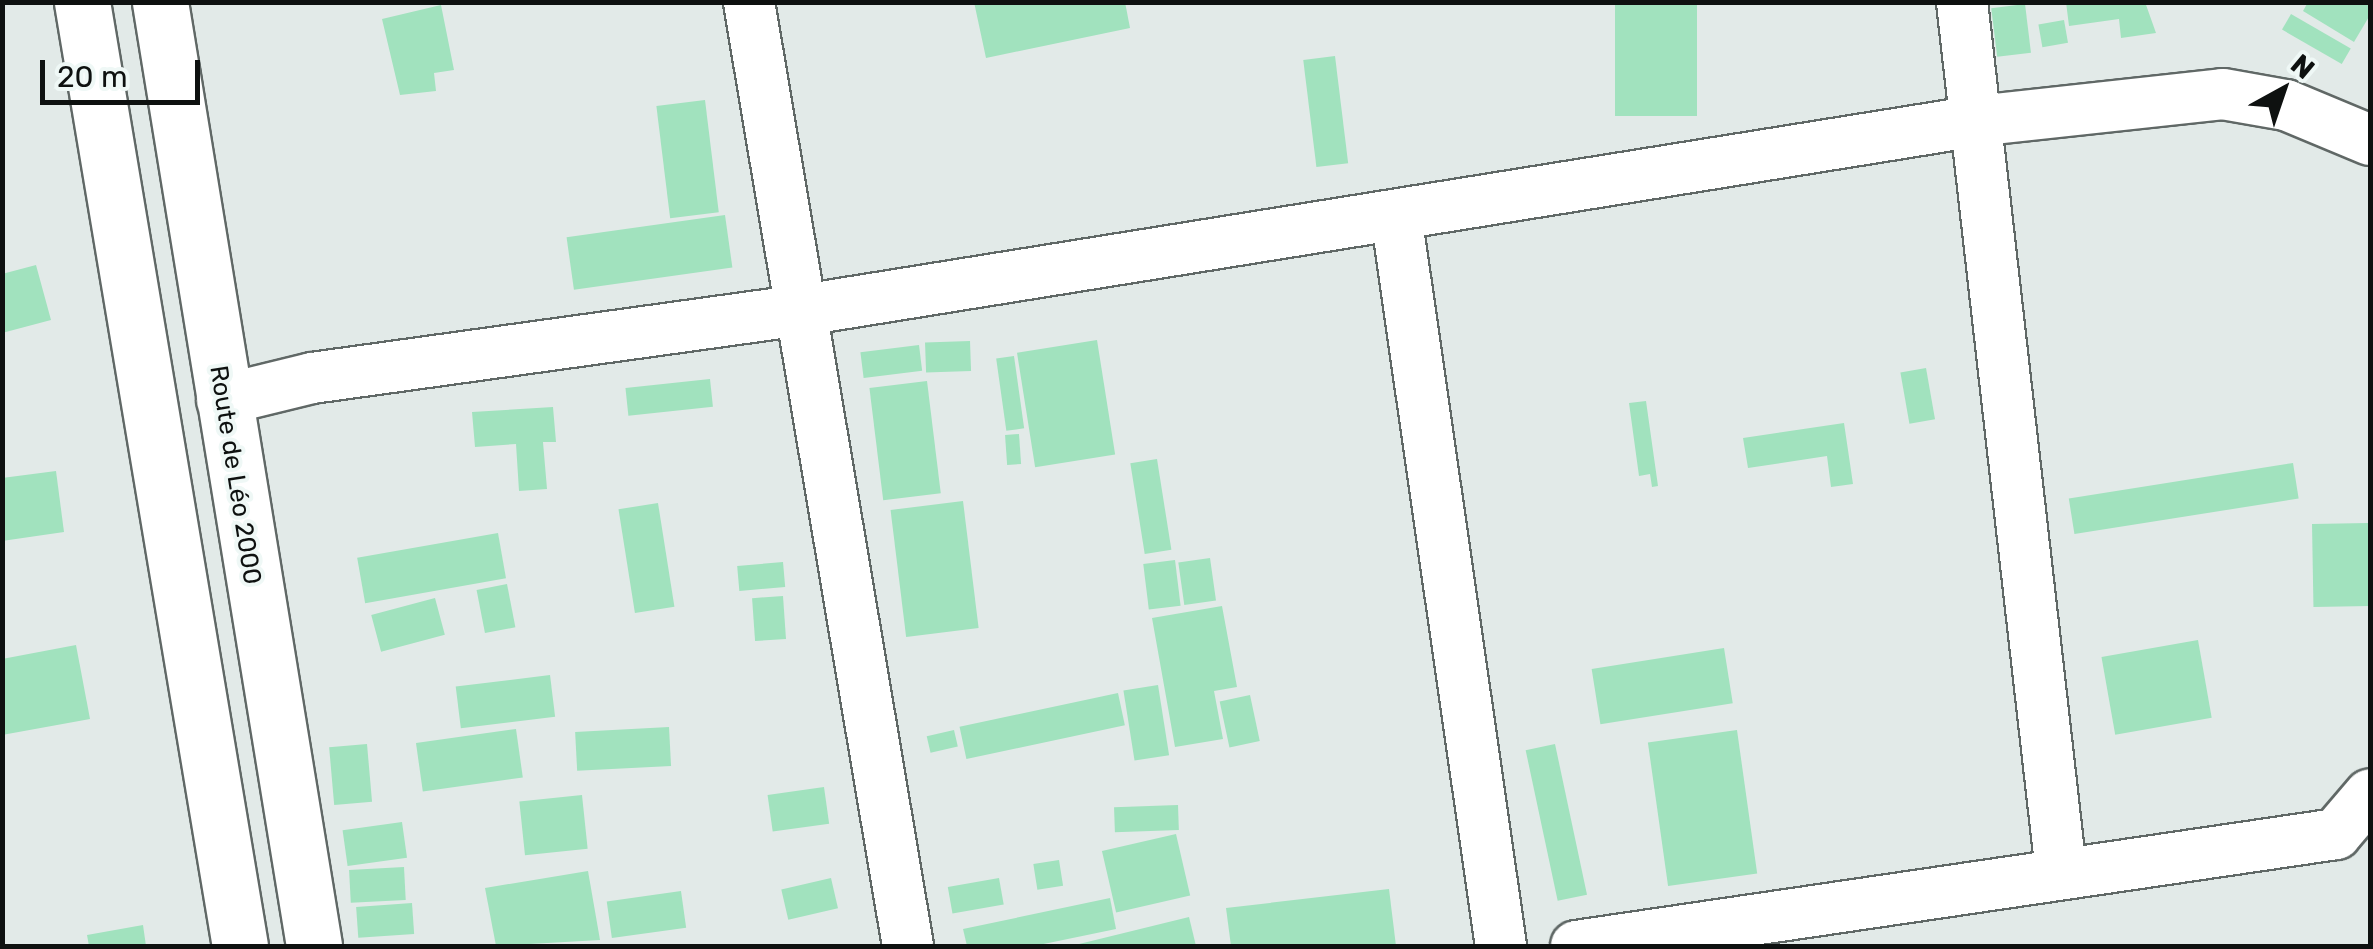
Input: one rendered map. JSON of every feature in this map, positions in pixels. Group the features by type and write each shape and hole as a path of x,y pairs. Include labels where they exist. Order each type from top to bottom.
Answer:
{"street":[{"path":"82,2 240,946"},
{"name":"Route de Léo 2000","path":"160,2 314,946"},
{"path":"749,2 908,946"},
{"path":"1962,2 2061,872"},
{"path":"222,400 312,378 803,310 1976,122 2223,94 2286,104 2370,140"},
{"path":"1396,215 1501,946"},
{"path":"1576,946 2342,833 2370,794"}],"building":[{"path":"974,2 1125,2 1130,28 986,58"},
{"path":"1615,2 1697,2 1697,116 1615,116"},
{"path":"2066,2 2145,2 2156,33 2121,38 2119,19 2069,26"},
{"path":"2308,2 2370,2 2370,15 2354,42 2303,11"},
{"path":"2025,4 2031,53 1997,57 1991,8"},
{"path":"441,5 454,70 434,73 436,91 400,95 382,19"},
{"path":"2291,14 2351,48 2342,64 2282,30"},
{"path":"2064,20 2068,43 2042,47 2038,25"},
{"path":"1335,56 1348,163 1316,167 1303,60"},
{"path":"705,100 719,212 670,218 656,106"},
{"path":"725,215 732,267 574,290 567,237"},
{"path":"36,265 51,320 2,333 2,274"},
{"path":"1097,340 1115,455 1035,467 1017,353"},
{"path":"970,341 971,371 926,373 925,343"},
{"path":"919,345 922,371 864,378 860,352"},
{"path":"1014,356 1024,428 1006,431 996,359"},
{"path":"1926,368 1935,419 1909,424 1900,373"},
{"path":"710,379 713,407 628,416 625,388"},
{"path":"927,381 941,493 883,500 869,388"},
{"path":"1646,401 1658,486 1652,487 1650,474 1639,476 1629,403"},
{"path":"553,407 556,442 543,442 547,489 519,491 516,444 475,447 472,412"},
{"path":"1844,423 1853,484 1831,487 1827,456 1748,468 1743,438"},
{"path":"1019,434 1021,464 1007,465 1005,435"},
{"path":"1157,459 1171,550 1145,554 1130,463"},
{"path":"2293,463 2299,499 2074,534 2069,499"},
{"path":"56,471 64,532 2,541 2,478"},
{"path":"963,501 979,628 906,637 891,510"},
{"path":"658,503 674,607 635,613 618,509"},
{"path":"2368,523 2369,606 2313,607 2312,524"},
{"path":"498,533 506,578 365,603 357,558"},
{"path":"1210,558 1216,601 1184,605 1178,562"},
{"path":"1175,560 1181,606 1149,610 1143,564"},
{"path":"783,562 785,587 739,591 737,566"},
{"path":"507,584 515,627 485,633 477,590"},
{"path":"783,596 786,639 755,641 752,598"},
{"path":"435,598 445,635 381,652 371,615"},
{"path":"1222,606 1237,687 1214,691 1223,739 1175,747 1152,618"},
{"path":"2198,640 2212,718 2115,735 2101,657"},
{"path":"76,645 90,719 2,735 2,659"},
{"path":"1724,648 1733,703 1600,724 1592,669"},
{"path":"550,675 555,717 461,728 456,687"},
{"path":"1158,685 1169,755 1135,761 1123,690"},
{"path":"1118,693 1125,725 966,759 960,727"},
{"path":"1250,695 1260,741 1229,747 1220,701"},
{"path":"669,727 671,766 577,771 575,732"},
{"path":"516,729 523,778 423,792 416,743"},
{"path":"954,730 958,747 931,753 927,736"},
{"path":"1737,730 1757,874 1668,886 1648,743"},
{"path":"367,744 372,802 334,805 329,747"},
{"path":"1555,744 1587,895 1558,901 1526,750"},
{"path":"824,787 829,824 773,832 768,795"},
{"path":"582,795 588,849 525,855 519,802"},
{"path":"1178,805 1179,830 1115,832 1114,807"},
{"path":"402,822 407,858 348,866 343,830"},
{"path":"1176,834 1190,895 1116,912 1102,851"},
{"path":"1059,860 1063,886 1037,890 1033,864"},
{"path":"404,867 406,900 351,903 349,870"},
{"path":"588,871 600,940 496,946 485,888"},
{"path":"831,878 838,908 788,920 781,889"},
{"path":"999,878 1004,905 952,914 948,887"},
{"path":"1389,889 1396,946 1231,946 1226,908"},
{"path":"681,891 686,928 612,938 607,901"},
{"path":"1110,898 1116,929 1034,946 967,946 963,929"},
{"path":"412,903 414,934 358,938 356,907"},
{"path":"1189,917 1196,946 1075,946 1075,945"},
{"path":"143,925 146,946 89,946 87,935"}]}
